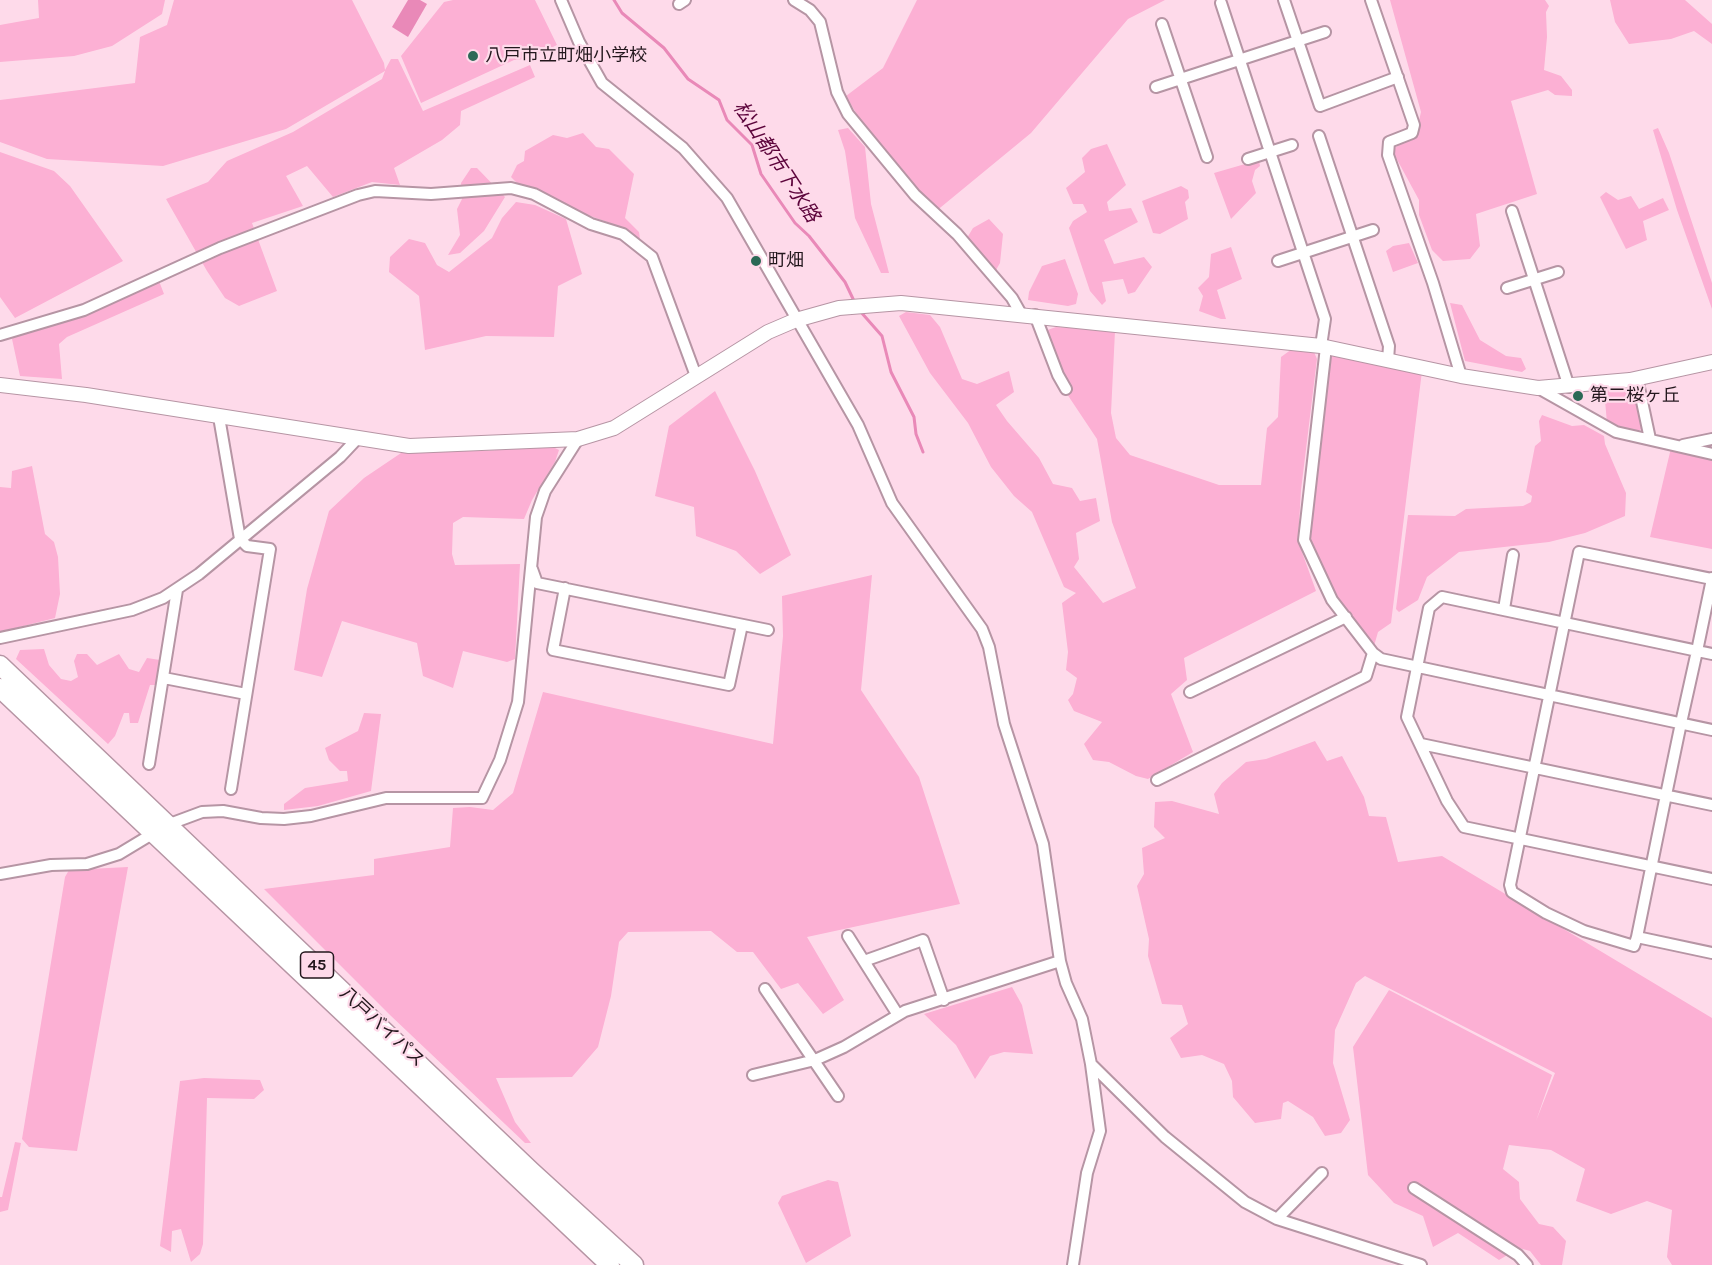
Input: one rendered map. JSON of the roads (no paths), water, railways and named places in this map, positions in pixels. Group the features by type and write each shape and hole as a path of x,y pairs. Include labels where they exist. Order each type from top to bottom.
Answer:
{"highway":[{"name":"八戸バイパス","path":"0,665 159,829 610,1265"},
{"name":"八戸バイパス","path":"0,688 159,829 634,1265"}],"street":[{"path":"561,0 579,42 602,84 683,148 727,198 858,425 892,503 982,629 989,647 1004,723 1043,844 1060,961 1066,983 1082,1019 1091,1064 1100,1131 1087,1173 1073,1265"},
{"path":"795,0 810,10 820,22 837,92 848,114 915,195 957,234 1028,315 1066,388"},
{"path":"1284,0 1320,106 1398,77"},
{"path":"1371,0 1414,125 1412,133 1389,142 1388,155 1433,283 1461,376"},
{"path":"1221,3 1325,319 1304,540 1332,600 1381,659 1712,730"},
{"path":"1162,24 1207,157"},
{"path":"1156,87 1325,32"},
{"path":"1319,136 1389,346 1388,360"},
{"path":"1248,159 1292,145"},
{"path":"0,335 84,310 230,244 358,195 375,191 431,194 511,188 534,195 591,224 623,234 652,257 696,376"},
{"path":"1512,211 1569,387"},
{"path":"1278,261 1372,230"},
{"path":"1507,288 1558,272"},
{"path":"0,385 219,417 356,440 419,446 578,439 614,428 768,332 796,320 839,308 901,303 1324,346 1461,376 1538,388 1569,387 1637,378 1712,363"},
{"path":"1637,378 1650,439"},
{"path":"1538,388 1616,432 1712,454"},
{"path":"219,417 240,539 247,546 270,549 231,789"},
{"path":"0,874 51,864 87,864 119,854 159,829 202,812 223,811 261,818 284,819 311,816 386,798 482,798 500,760 518,702 536,517 545,491 578,439"},
{"path":"1681,446 1712,439"},
{"path":"0,638 132,610 177,590 339,457 356,440"},
{"path":"1579,552 1712,578 1634,946 1584,932 1546,913 1512,892 1510,885 1564,623 1579,552"},
{"path":"1504,609 1513,555"},
{"path":"531,566 537,583 768,630"},
{"path":"565,588 553,650 729,685 742,625"},
{"path":"149,764 177,590"},
{"path":"1712,654 1442,597 1430,608 1407,717 1447,801 1464,827 1712,879"},
{"path":"1190,692 1346,617"},
{"path":"1157,780 1366,676 1373,652"},
{"path":"164,678 246,694"},
{"path":"1421,744 1712,805"},
{"path":"848,936 898,1015"},
{"path":"1637,937 1712,953"},
{"path":"864,961 923,940 944,1000"},
{"path":"753,1075 815,1060 844,1047 898,1015 1060,961"},
{"path":"765,989 838,1096"},
{"path":"1091,1064 1165,1137 1245,1203 1277,1219 1421,1265"},
{"path":"1277,1219 1322,1173"},
{"path":"1414,1188 1518,1255 1524,1264"}],"waterway":[{"name":"松山都市下水路","path":"614,0 622,13 664,48 688,79 719,100 727,120 752,145 761,174 795,223 809,236 845,282 855,303"},
{"path":"860,311 882,336 891,372 914,417 916,434 923,452"}],"place":[{"name":"八戸市立町畑小学校","path":"473,56"},
{"name":"町畑","path":"756,261"},
{"name":"第二桜ヶ丘","path":"1578,396"}]}
